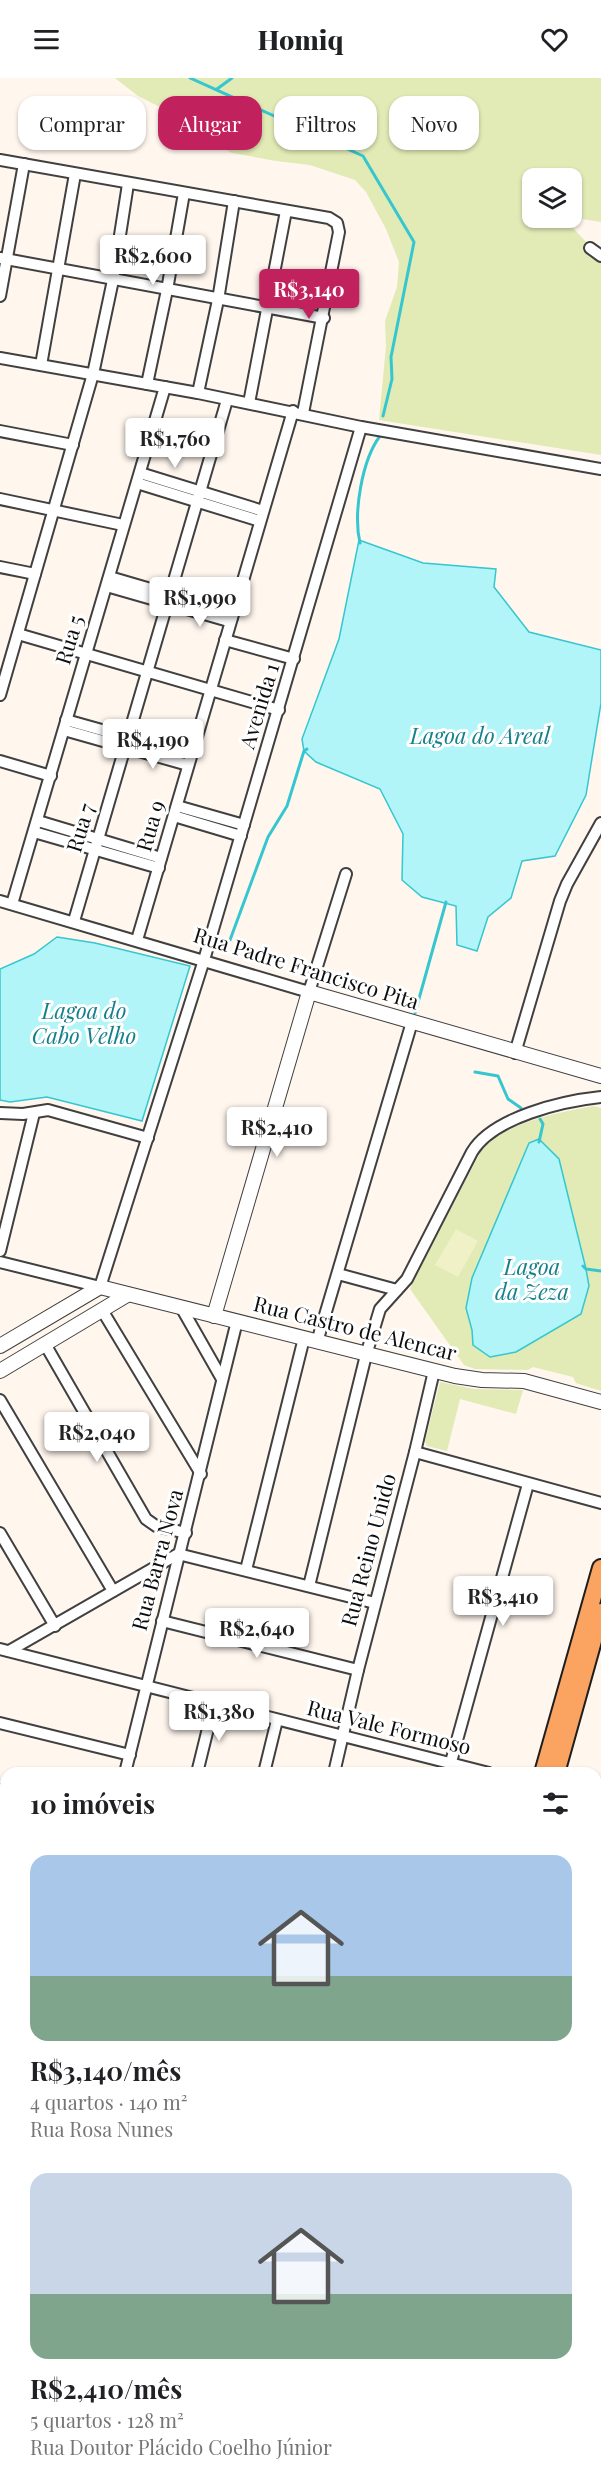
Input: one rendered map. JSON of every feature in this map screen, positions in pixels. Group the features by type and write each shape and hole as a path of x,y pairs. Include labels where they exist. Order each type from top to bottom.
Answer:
{"main road":[{"path":"558,1767 597,1618 601,1568"},
{"path":"545,1767 597,1618"}],"street":[{"path":"0,160 286,211 249,403"},
{"path":"0,296 3,258 24,164"},
{"path":"41,365 75,174"},
{"path":"0,695 93,374 113,280 128,184"},
{"path":"147,384 184,193"},
{"path":"198,393 218,300 234,201"},
{"name":"Rua 9","path":"137,940 261,516 298,412 324,318 339,232 337,223 329,218 286,211"},
{"path":"590,248 601,256"},
{"path":"3,258 324,318"},
{"path":"0,358 298,412 361,427 601,469"},
{"name":"Rua 5","path":"12,904 165,387"},
{"name":"Rua 7","path":"74,921 227,400"},
{"name":"Avenida 1","path":"100,1287 204,960 361,427"},
{"path":"0,432 73,446"},
{"path":"138,478 261,516"},
{"path":"0,499 123,525"},
{"path":"0,567 35,574"},
{"path":"108,581 110,587 169,599 225,620 232,617"},
{"path":"18,634 279,710"},
{"path":"225,640 294,659"},
{"path":"65,725 189,760"},
{"path":"0,761 51,776"},
{"path":"175,811 244,825"},
{"path":"175,811 241,836"},
{"path":"515,1053 560,901 601,823"},
{"path":"36,826 160,863"},
{"path":"214,1316 346,874"},
{"name":"Rua Padre Francisco Pita","path":"0,900 309,993 601,1076"},
{"path":"246,1570 310,1340 338,1274 412,1022"},
{"path":"309,1586 366,1354 380,1309 402,1287 413,1269 475,1147 484,1137 534,1111 557,1104 601,1097"},
{"path":"0,1113 14,1115 56,1112 148,1138"},
{"path":"0,1251 34,1113"},
{"path":"0,1262 100,1287"},
{"path":"338,1274 397,1290"},
{"path":"0,1346 100,1287"},
{"name":"Rua Castro de Alencar","path":"100,1287 468,1379 524,1381 601,1402"},
{"path":"0,1371 127,1295"},
{"path":"181,1307 222,1379"},
{"path":"102,1310 201,1474"},
{"path":"44,1320 50,1341 146,1519 156,1526 186,1533"},
{"name":"Rua Barra Nova","path":"127,1767 237,1321"},
{"name":"Rua Reino Unido","path":"335,1767 375,1603 416,1452 434,1371"},
{"path":"0,1400 113,1591"},
{"path":"416,1452 601,1503"},
{"path":"451,1762 528,1484"},
{"path":"0,1533 55,1626"},
{"path":"4,1650 55,1626 178,1554 375,1603"},
{"path":"162,1621 358,1670"},
{"name":"Rua Vale Formoso","path":"4,1650 468,1767"},
{"path":"198,1767 214,1704"},
{"path":"265,1767 277,1720"},
{"path":"0,1723 130,1755"}],"green space":[{"path":"115,78 601,78 601,222 582,219 582,168 522,168 522,228 573,228 601,258 601,455 379,420 386,346 385,321 397,287 399,262 386,229 366,192 355,180 310,165 276,161 227,150 262,150 262,96 158,96 158,106 146,100 146,96 138,96"},
{"path":"594,1106 601,1108 601,1391 576,1383 573,1377 533,1367 528,1370 475,1369 464,1365 410,1289 413,1282 483,1147 521,1124"},
{"path":"456,1229 478,1241 458,1277 435,1265"},
{"path":"440,1382 474,1389 523,1390 516,1414 460,1399 447,1451 427,1446 425,1441"}],"water":[{"name":"Lagoa do Areal","path":"359,540 423,563 496,569 494,587 529,632 601,650 601,703 586,795 555,856 522,861 511,898 488,917 477,951 457,945 456,906 422,897 402,880 403,834 380,789 316,762 304,751 302,739 339,639"},
{"name":"Lagoa do Cabo Velho","path":"57,937 95,943 190,966 142,1121 47,1097 10,1102 0,1100 0,969 34,954"},
{"name":"Lagoa da Zeza","path":"539,1139 559,1159 589,1286 581,1314 516,1352 490,1357 473,1345 472,1330 466,1308 472,1278 529,1143"}],"waterway":[{"path":"190,78 363,156 414,242 391,357 392,379 383,416"},
{"path":"217,89 232,78"},
{"path":"360,543 358,517 361,487 368,459 380,436"},
{"path":"230,940 268,837 287,806 304,751 307,749"},
{"path":"415,1013 446,902"},
{"path":"475,1072 498,1076 508,1099 521,1108"},
{"path":"539,1142 543,1124 540,1119"},
{"path":"583,1266 586,1269 601,1271"}]}
